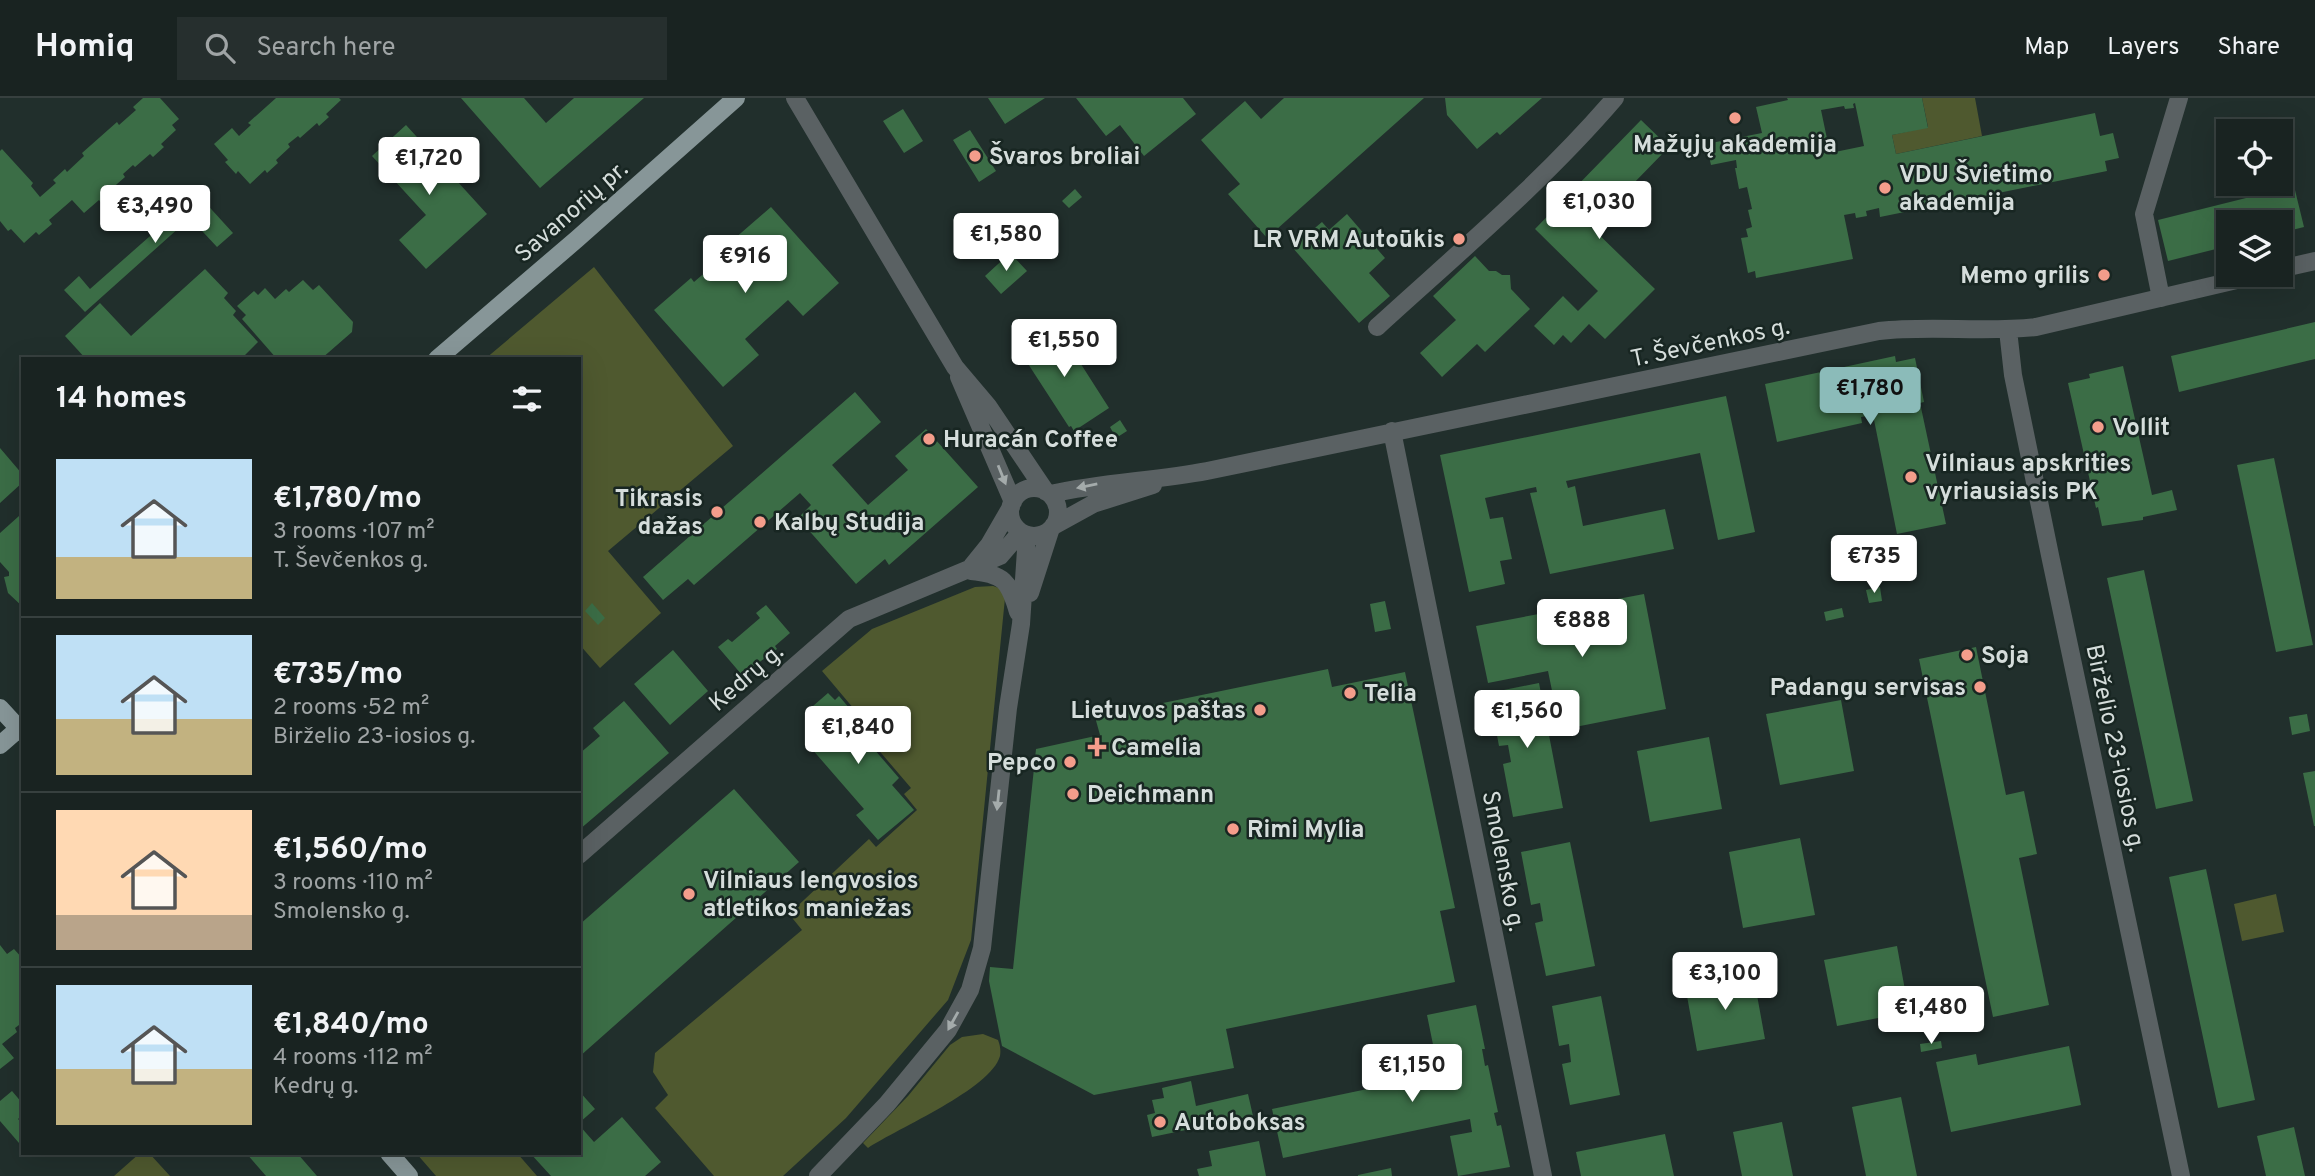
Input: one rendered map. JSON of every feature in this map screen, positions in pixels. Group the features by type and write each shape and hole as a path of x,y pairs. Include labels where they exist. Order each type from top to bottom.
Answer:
{"main road":[{"name":"Savanorių pr.","path":"439,357 736,98"},
{"path":"0,708 21,729 0,745"},
{"path":"391,1155 410,1176"}],"street":[{"path":"795,98 852,198 955,367 988,406 1057,507 1057,517 1051,528 1021,624"},
{"path":"1377,327 1507,208 1596,121 1615,98"},
{"path":"2161,298 2144,214 2179,98"},
{"path":"2293,266 2315,261"},
{"name":"T. Ševčenkos g.","path":"1048,493 1101,484 1173,477 1880,331 1909,328 2008,330 2036,327 2216,285"},
{"name":"Birželio 23-iosios g.","path":"2008,330 2013,374 2051,560 2181,1176"},
{"path":"955,367 975,419 998,465 1012,505 1013,523 1024,534 1040,536 1051,528"},
{"name":"Smolensko g.","path":"1392,431 1543,1176"},
{"name":"T. Ševčenkos g.","path":"1051,528 1093,504 1173,477"},
{"path":"1012,505 1024,491 1035,489 1048,493"},
{"name":"Kedrų g.","path":"968,571 989,545 1012,505"},
{"path":"818,1176 887,1104 948,1031 970,990 982,948 1011,687 1021,624 1024,534"},
{"name":"Kedrų g.","path":"581,853 849,619 1000,556 1024,534"},
{"path":"968,571 992,573 1006,582 1021,624"}],"green space":[{"path":"1922,98 1975,98 1982,136 1896,154 1892,135 1928,127"},
{"path":"594,267 733,446 608,551 661,613 600,668 581,646 581,357 487,357"},
{"path":"993,586 1002,589 1005,598 971,940 948,1000 846,1118 783,1176 714,1176 655,1108 668,1095 653,1072 655,1053 802,930 789,914 869,839 876,847 917,810 904,794 911,788 864,733 870,728 822,671 872,629 975,587"},
{"path":"2276,894 2284,932 2242,941 2234,904"},
{"path":"983,1034 998,1040 1000,1056 993,1069 980,1081 942,1107 868,1148 863,1143 908,1096 950,1045 962,1037"},
{"path":"138,1155 151,1155 170,1176 114,1176"},
{"path":"418,1155 519,1155 537,1176 436,1176"}],"building":[{"path":"143,98 160,98 179,119 172,125 176,130 161,144 164,147 153,157 150,154 123,174 125,177 109,191 113,194 102,204 99,200 84,213 72,200 49,220 52,224 39,235 36,232 24,243 11,229 8,231 0,221 2,149 33,183 31,186 40,197 56,183 53,180 65,169 67,172 84,156 82,153 117,122 119,125 136,110 133,107"},
{"path":"276,98 341,100 326,114 329,117 288,144 290,147 276,160 278,163 267,173 265,170 250,184 225,162 228,160 214,144 232,128 239,136 251,125 248,123"},
{"path":"461,98 524,98 546,123 574,98 644,98 540,188"},
{"path":"988,98 1045,98 1005,124"},
{"path":"1076,98 1183,98 1196,114 1144,156 1120,125 1106,136"},
{"path":"1284,98 1424,98 1267,238 1228,194 1240,184 1201,140 1245,101 1261,119"},
{"path":"1445,98 1542,98 1500,135 1497,132 1477,149 1447,115"},
{"name":"VDU Švietimo akademija","path":"1787,98 1922,98 1928,128 1892,135 1896,154 2095,113 2100,136 2113,133 2119,158 2105,161 2107,171 1880,217 1879,208 1866,211 1867,216 1856,218 1855,213 1844,215 1853,259 1756,278 1755,271 1748,273 1741,238 1748,237 1746,229 1752,227 1748,210 1752,209 1747,187 1739,189 1736,160 1711,165 1706,144 1762,133 1756,107 1788,100","holes":["1855,103 1864,146 1830,153 1821,110 1844,106 1845,109 1854,108"]},
{"path":"903,109 923,141 904,153 883,121"},
{"path":"1641,120 1669,147 1591,227 1655,289 1605,339 1589,324 1571,343 1563,335 1554,345 1534,326 1563,296 1578,311 1598,291 1535,229"},
{"path":"406,125 487,214 426,269 399,240 426,215 372,156"},
{"name":"Švaros broliai","path":"970,130 996,171 979,182 953,140"},
{"path":"2293,186 2304,227 2293,230 2293,210 2216,210 2216,249 2168,261 2158,220 2254,196 2293,196"},
{"path":"192,188 233,233 217,247 190,218 85,312 64,290 79,276 90,289 158,229 153,223"},
{"path":"1075,189 1082,197 1069,208 1062,201"},
{"path":"771,207 839,283 803,316 788,300 745,339 759,355 723,387 654,310 691,278 694,282 738,244 734,239"},
{"path":"1347,214 1385,258 1369,273 1390,296 1359,323 1292,247 1322,222 1329,230"},
{"path":"1010,253 1027,271 1001,294 985,276"},
{"path":"1475,256 1489,271 1510,275 1511,289 1530,309 1485,352 1477,344 1442,377 1420,353 1456,320 1433,296"},
{"path":"205,269 228,293 224,298 236,311 233,315 258,342 243,357 84,357 65,336 100,303 131,336"},
{"path":"303,280 313,290 319,285 353,322 352,332 323,357 275,357 242,319 246,315 237,306 254,291 258,295 265,288 275,299 286,289 289,292"},
{"path":"2315,322 2315,359 2179,392 2171,356"},
{"path":"1056,325 1109,408 1074,431 1021,353 1024,351 1022,348"},
{"name":"Vilniaus apskrities vyriausiasis PK","path":"1895,356 1896,362 1915,358 1924,402 1920,403 1946,524 1897,534 1873,415 1861,417 1862,423 1777,442 1765,384"},
{"path":"2123,366 2152,495 2172,490 2177,510 2143,517 2143,520 2102,526 2068,383 2090,378 2089,374"},
{"path":"855,392 881,422 832,465 868,505 908,470 895,456 926,429 978,487 889,565 885,559 856,584 798,518 811,505 800,493 694,585 688,579 663,600 643,577"},
{"path":"1726,396 1755,532 1718,540 1700,453 1566,481 1568,488 1575,486 1583,526 1665,509 1674,549 1550,574 1530,493 1537,492 1536,487 1485,498 1490,519 1503,517 1512,559 1500,561 1505,584 1469,592 1440,455"},
{"path":"1120,420 1127,431 1116,438 1110,427"},
{"path":"0,448 21,473 21,484 0,503"},
{"path":"2274,458 2313,645 2276,652 2237,465"},
{"path":"19,516 21,518 21,605 8,593 4,577 9,576 9,572 0,562 0,533"},
{"path":"2144,570 2193,801 2156,809 2107,578"},
{"path":"1880,587 1882,601 1869,603 1866,590"},
{"path":"1644,594 1666,709 1560,730 1548,671 1488,683 1476,626"},
{"path":"1385,601 1391,629 1375,632 1370,604"},
{"path":"592,603 605,618 598,625 585,611"},
{"path":"766,605 790,633 775,646 777,649 742,675 718,647 728,639 732,642 760,618 756,613"},
{"path":"1842,608 1844,617 1826,621 1824,612"},
{"path":"1976,647 2006,795 2024,791 2037,854 2019,858 2049,1005 1993,1017 1919,659"},
{"path":"673,650 708,691 670,725 634,684"},
{"name":"Rimi Mylia","path":"1328,669 1332,687 1405,672 1455,908 1440,911 1455,982 1226,1029 1234,1068 1094,1095 1002,1046 989,981 990,967 1013,969 1036,749 1100,735 1095,717"},
{"path":"1539,683 1563,808 1513,817 1503,764 1511,762 1508,745 1499,746 1489,693"},
{"path":"828,693 835,700 839,696 867,729 861,734 899,778 892,785 914,810 878,840 856,815 864,809 811,748 818,742 805,727 820,714 813,706"},
{"path":"1841,700 1854,771 1780,785 1766,714"},
{"path":"624,701 669,753 581,828 581,752 600,736 593,728"},
{"path":"2307,714 2310,731 2292,735 2289,717"},
{"path":"1709,737 1722,809 1650,822 1637,751"},
{"path":"2315,771 2315,826 2314,826 2303,773"},
{"name":"Vilniaus lengvosios atletikos maniežas","path":"734,789 799,862 581,1055 581,923"},
{"path":"1800,838 1815,915 1743,928 1729,852"},
{"path":"1570,842 1595,966 1546,976 1535,923 1543,921 1540,903 1531,905 1521,852"},
{"path":"2206,869 2255,1100 2218,1108 2169,877"},
{"path":"0,945 7,954 14,949 21,957 21,1024 15,1028 17,1032 2,1044 14,1058 0,1069"},
{"path":"1897,946 1909,1012 1837,1026 1824,960"},
{"path":"1753,973 1765,1039 1697,1051 1685,985"},
{"path":"1601,996 1620,1095 1570,1105 1562,1064 1571,1062 1569,1044 1559,1046 1552,1006"},
{"path":"1476,1005 1485,1049 1482,1049 1485,1066 1488,1065 1498,1112 1494,1113 1497,1126 1501,1125 1510,1167 1458,1176 1450,1136 1472,1132 1470,1119 1283,1158 1272,1109 1439,1074 1427,1015"},
{"path":"1941,1041 1942,1048 1921,1052 1920,1044"},
{"path":"2069,1046 2081,1105 1951,1132 1936,1062 1976,1054 1978,1065"},
{"path":"1191,1081 1196,1106 1248,1094 1253,1116 1152,1137 1147,1115 1155,1113 1152,1100 1164,1098 1162,1088"},
{"path":"12,1091 21,1102 21,1116 18,1119 21,1122 19,1143 0,1121 0,1101"},
{"path":"581,1093 595,1109 581,1121"},
{"path":"1901,1097 1917,1176 1866,1176 1852,1107"},
{"path":"622,1117 661,1162 645,1176 551,1176 532,1155 581,1155 581,1127 594,1142"},
{"path":"1782,1122 1793,1176 1742,1176 1733,1132"},
{"path":"2294,1127 2305,1176 2266,1176 2257,1136"},
{"path":"1665,1134 1674,1176 1581,1176 1576,1152"},
{"path":"1259,1141 1266,1176 1199,1176 1197,1169 1212,1166 1209,1151"},
{"path":"248,1155 299,1155 317,1176 266,1176"},
{"path":"1391,1168 1392,1176 1358,1176 1358,1175"}],"place":[{"name":"Mažųjų akademija","path":"1735,118"},
{"name":"Švaros broliai","path":"975,156"},
{"name":"VDU Švietimo akademija","path":"1885,188"},
{"name":"LR VRM Autoūkis","path":"1459,239"},
{"name":"Memo grilis","path":"2104,275"},
{"name":"Vollit","path":"2098,427"},
{"name":"Huracán Coffee","path":"929,439"},
{"name":"Vilniaus apskrities vyriausiasis PK","path":"1911,477"},
{"name":"Tikrasis dažas","path":"717,512"},
{"name":"Kalbų Studija","path":"760,522"},
{"name":"Soja","path":"1967,655"},
{"name":"Padangu servisas","path":"1980,687"},
{"name":"Telia","path":"1350,693"},
{"name":"Lietuvos paštas","path":"1260,710"},
{"name":"Camelia","path":"1097,747"},
{"name":"Pepco","path":"1070,762"},
{"name":"Deichmann","path":"1073,794"},
{"name":"Rimi Mylia","path":"1233,829"},
{"name":"Vilniaus lengvosios atletikos maniežas","path":"689,894"},
{"name":"Autoboksas","path":"1160,1122"}]}
